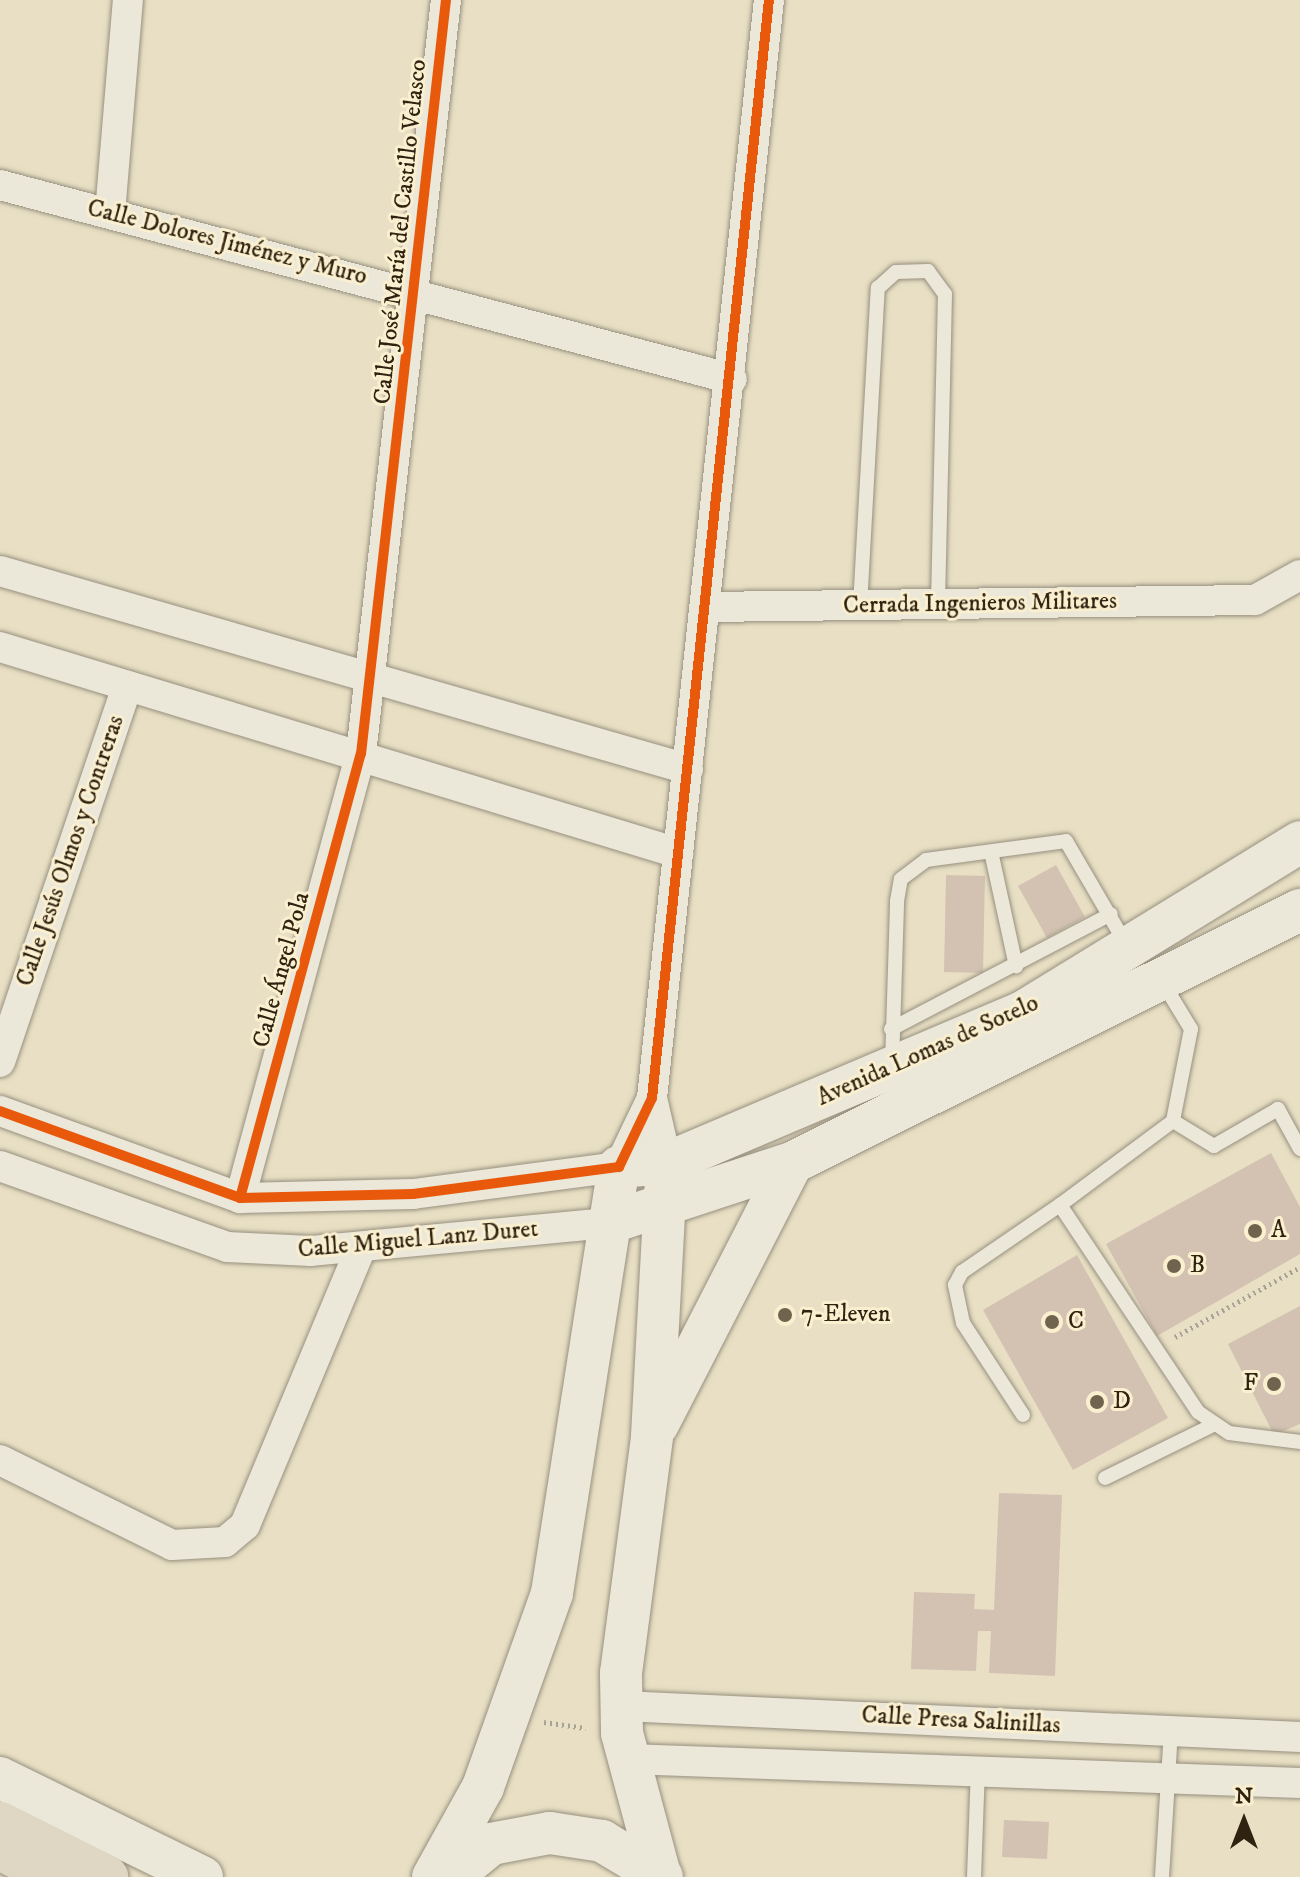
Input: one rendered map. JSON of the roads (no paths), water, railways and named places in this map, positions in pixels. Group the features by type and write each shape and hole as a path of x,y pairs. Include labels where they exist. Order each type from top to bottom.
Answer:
{"highway":[{"path":"0,1824 106,1877"},
{"path":"0,1848 57,1877"}],"main road":[{"name":"Avenida Lomas de Sotelo","path":"609,1223 792,1163 1139,961 1300,842"},
{"name":"Avenida Lomas de Sotelo","path":"619,1167 667,1163 892,1049 1023,1012 1139,961 1300,910"},
{"path":"661,1876 624,1733 623,1633 652,1436 667,1163"},
{"path":"652,1436 792,1163"},
{"path":"433,1877 511,1718 563,1540 619,1167"},
{"path":"0,1778 202,1877"},
{"path":"451,1877 491,1844 550,1833 602,1841 661,1876"}],"street":[{"path":"110,213 128,0"},
{"name":"Calle José María del Castillo Velasco","path":"361,754 373,684 446,0"},
{"path":"667,1163 652,1098 732,379 769,0"},
{"name":"Calle Dolores Jiménez y Muro","path":"0,185 416,292 732,379"},
{"path":"0,571 373,684 688,769"},
{"name":"Cerrada Ingenieros Militares","path":"705,607 1255,600 1300,575"},
{"path":"0,647 361,754 678,853"},
{"name":"Calle Jesús Olmos y Contreras","path":"0,1062 127,686"},
{"name":"Calle Ángel Pola","path":"240,1198 361,754"},
{"path":"619,1167 652,1098"},
{"name":"Calle Miguel Lanz Duret","path":"0,1111 240,1198 413,1194 619,1167"},
{"name":"Calle Miguel Lanz Duret","path":"0,1166 227,1247 361,1248 609,1223"},
{"path":"0,1460 172,1545 225,1542 245,1525 361,1248"},
{"name":"Calle Presa Salinillas","path":"624,1733 1171,1731 1300,1737"},
{"name":"Calle Presa Salinillas","path":"624,1733 978,1767 1300,1783"}],"lane":[{"path":"860,606 878,288 896,272 928,271 945,294 938,604"},
{"path":"892,1049 901,879 926,860 992,856 1036,840 1066,841 1139,961 1191,1029 1173,1121 1060,1205 962,1272 955,1285 963,1323 1023,1415"},
{"path":"992,856 1016,966"},
{"path":"892,1049 1016,966 1139,961"},
{"path":"1173,1121 1214,1146 1278,1109 1300,1149"},
{"path":"1060,1205 1211,1426"},
{"path":"1105,1478 1211,1426 1300,1442"},
{"path":"1162,1877 1171,1731"},
{"path":"974,1877 978,1767"}],"place":[{"name":"A","path":"1255,1231"},
{"name":"B","path":"1174,1266"},
{"name":"7-Eleven","path":"785,1315"},
{"name":"C","path":"1052,1322"},
{"name":"F","path":"1274,1384"},
{"name":"D","path":"1097,1402"}]}
